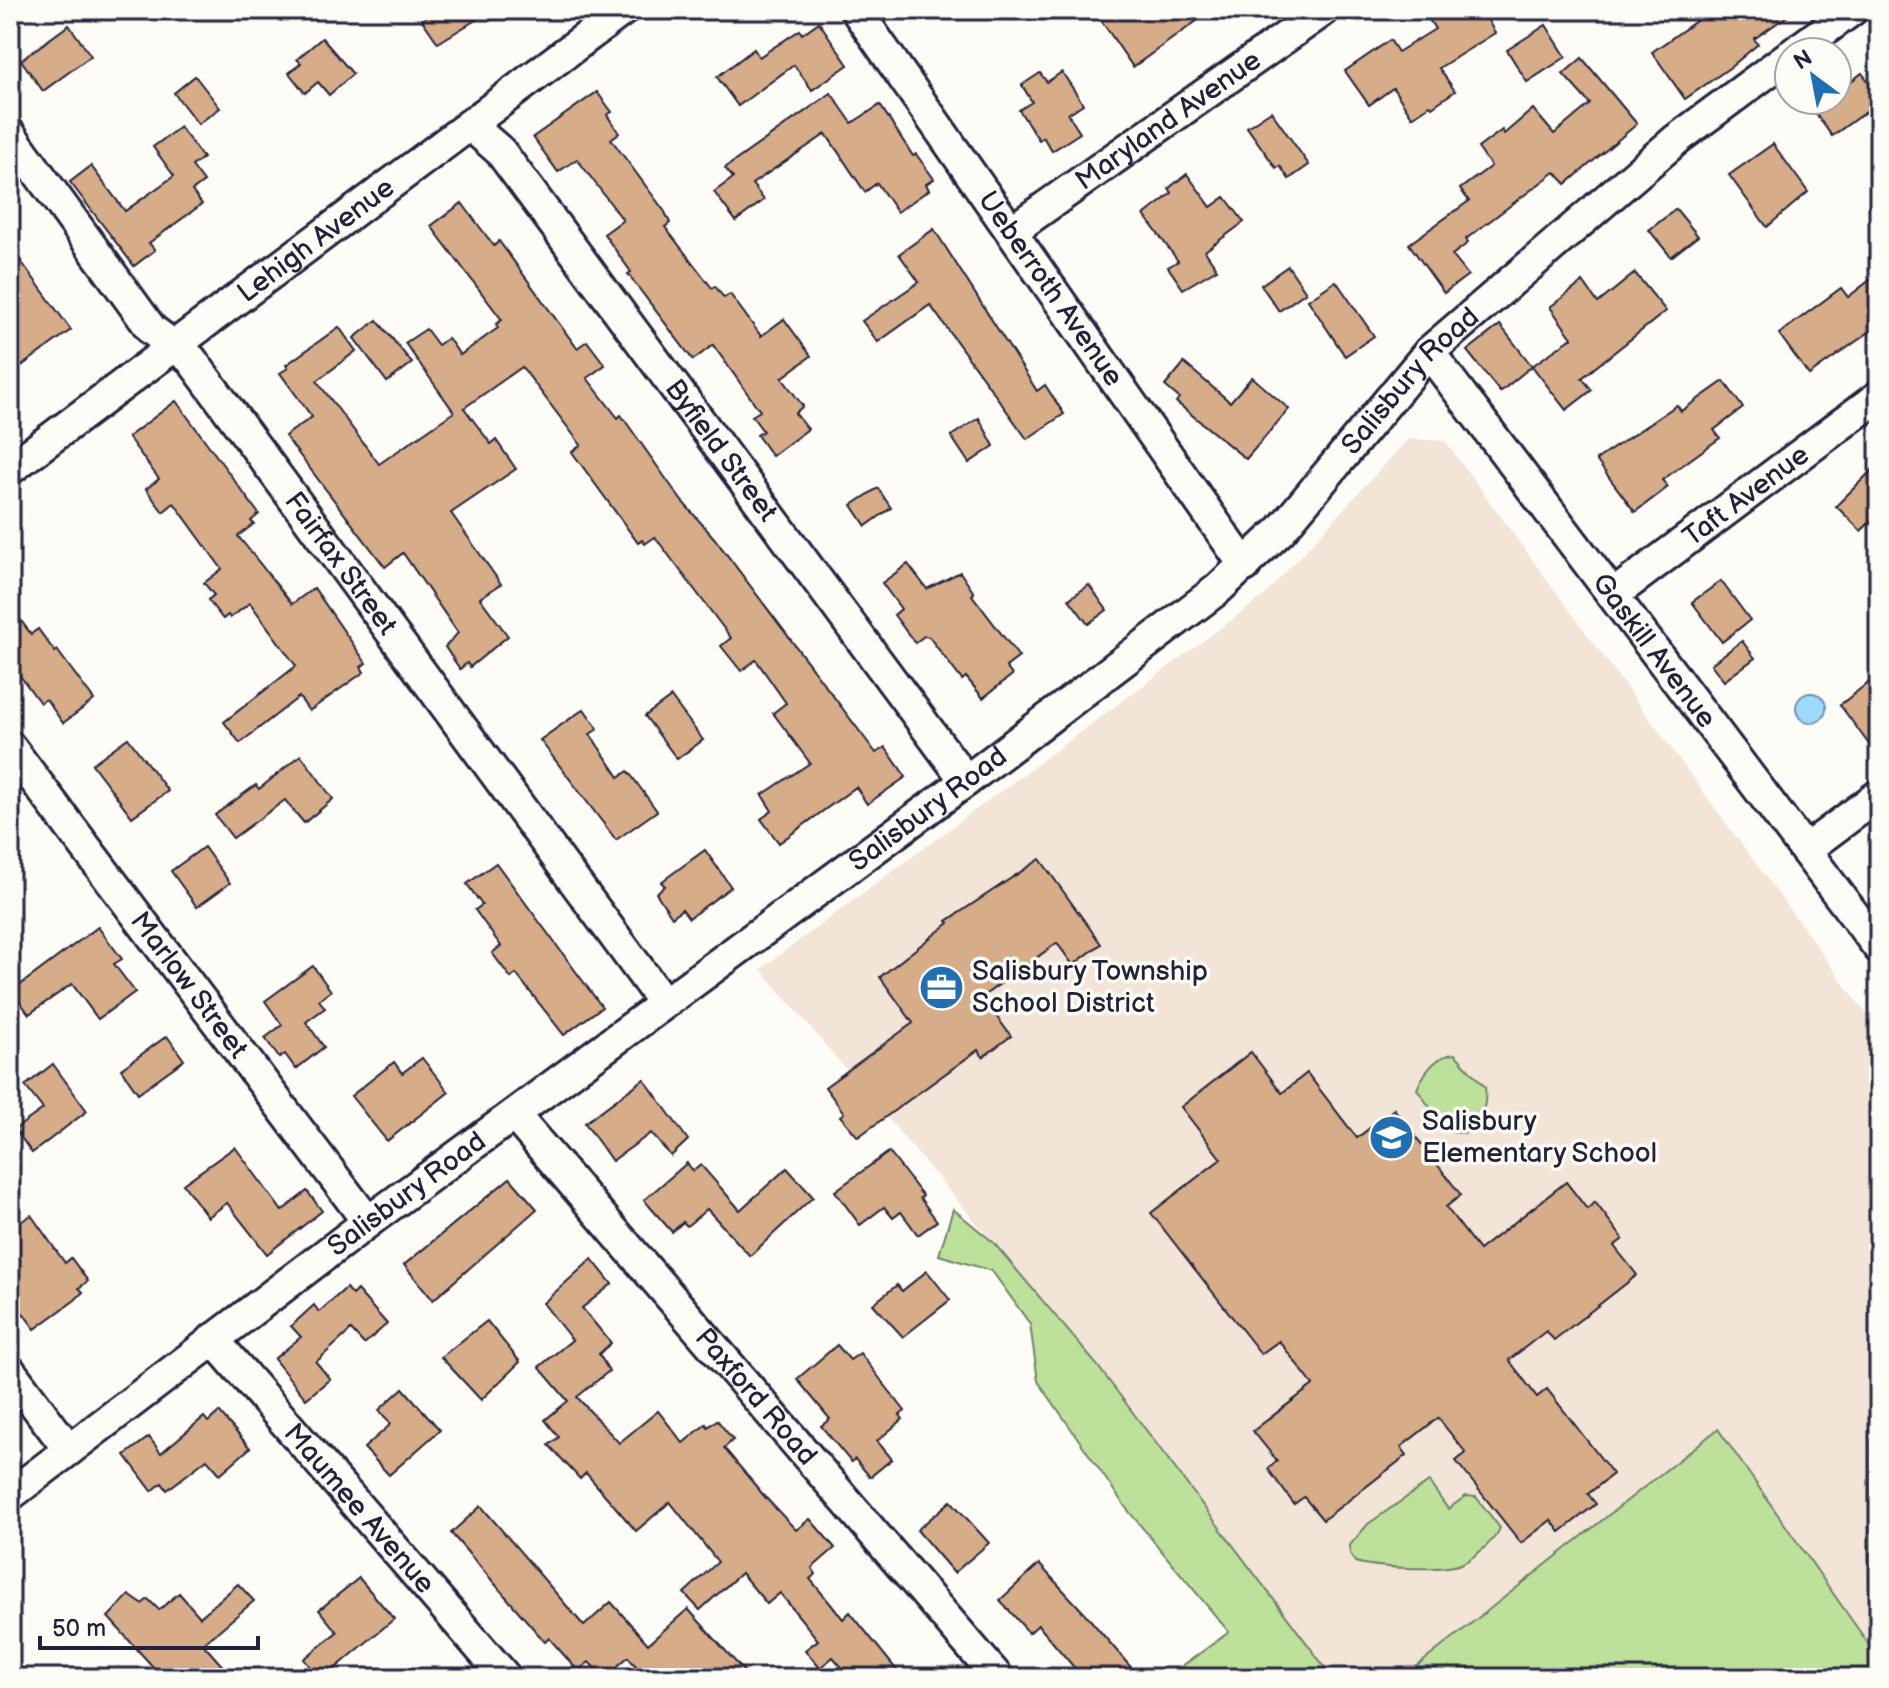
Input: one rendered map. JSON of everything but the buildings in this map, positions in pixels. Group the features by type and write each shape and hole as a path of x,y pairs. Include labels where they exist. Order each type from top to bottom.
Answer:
{"street":[{"name":"Lehigh Avenue","path":"10,469 623,10"},
{"name":"Ueberroth Avenue","path":"856,10 1013,230 1245,566"},
{"name":"Maryland Avenue","path":"1013,230 1324,10"},
{"path":"1817,36 1852,10"},
{"name":"Salisbury Road","path":"10,1495 368,1222 966,781 1245,566 1281,530 1429,352 1677,139 1773,68"},
{"name":"Byfield Street","path":"470,125 500,151 966,781"},
{"name":"Fairfax Street","path":"10,134 152,330 191,359 663,1002"},
{"name":"Gaskill Avenue","path":"1429,352 1879,948"},
{"name":"Taft Avenue","path":"1613,595 1879,396"},
{"name":"Marlow Street","path":"10,747 368,1222"},
{"path":"1805,850 1879,795"},
{"name":"Paxford Road","path":"515,1116 998,1678"},
{"name":"Maumee Avenue","path":"213,1339 506,1678"},
{"path":"10,1371 69,1450"}],"shaded area":[{"name":"Salisbury Elementary School","path":"1408,439 1445,441 1879,1031 1879,1659 1718,1430 1402,1678 1333,1678 1097,1365 761,969 1264,596"}],"green space":[{"path":"1455,1054 1485,1087 1480,1118 1476,1125 1463,1133 1444,1125 1417,1089 1436,1061"},
{"path":"953,1209 993,1242 1097,1365 1333,1678 1166,1678 1229,1632 1126,1508 1038,1381 1030,1324 992,1271 939,1255"},
{"path":"1718,1429 1879,1659 1879,1678 1402,1678"},
{"path":"1879,1439 1879,1629 1870,1628 1871,1440"},
{"path":"1429,1482 1448,1509 1466,1496 1476,1497 1500,1528 1494,1538 1469,1559 1448,1567 1407,1568 1355,1562 1350,1554 1350,1545 1368,1524"}],"water":[{"path":"1811,693 1822,697 1826,708 1822,719 1811,723 1800,719 1796,708 1800,697"}],"place":[{"name":"Salisbury Township School District","path":"941,987"},
{"name":"Salisbury Elementary School","path":"1391,1137"}]}
